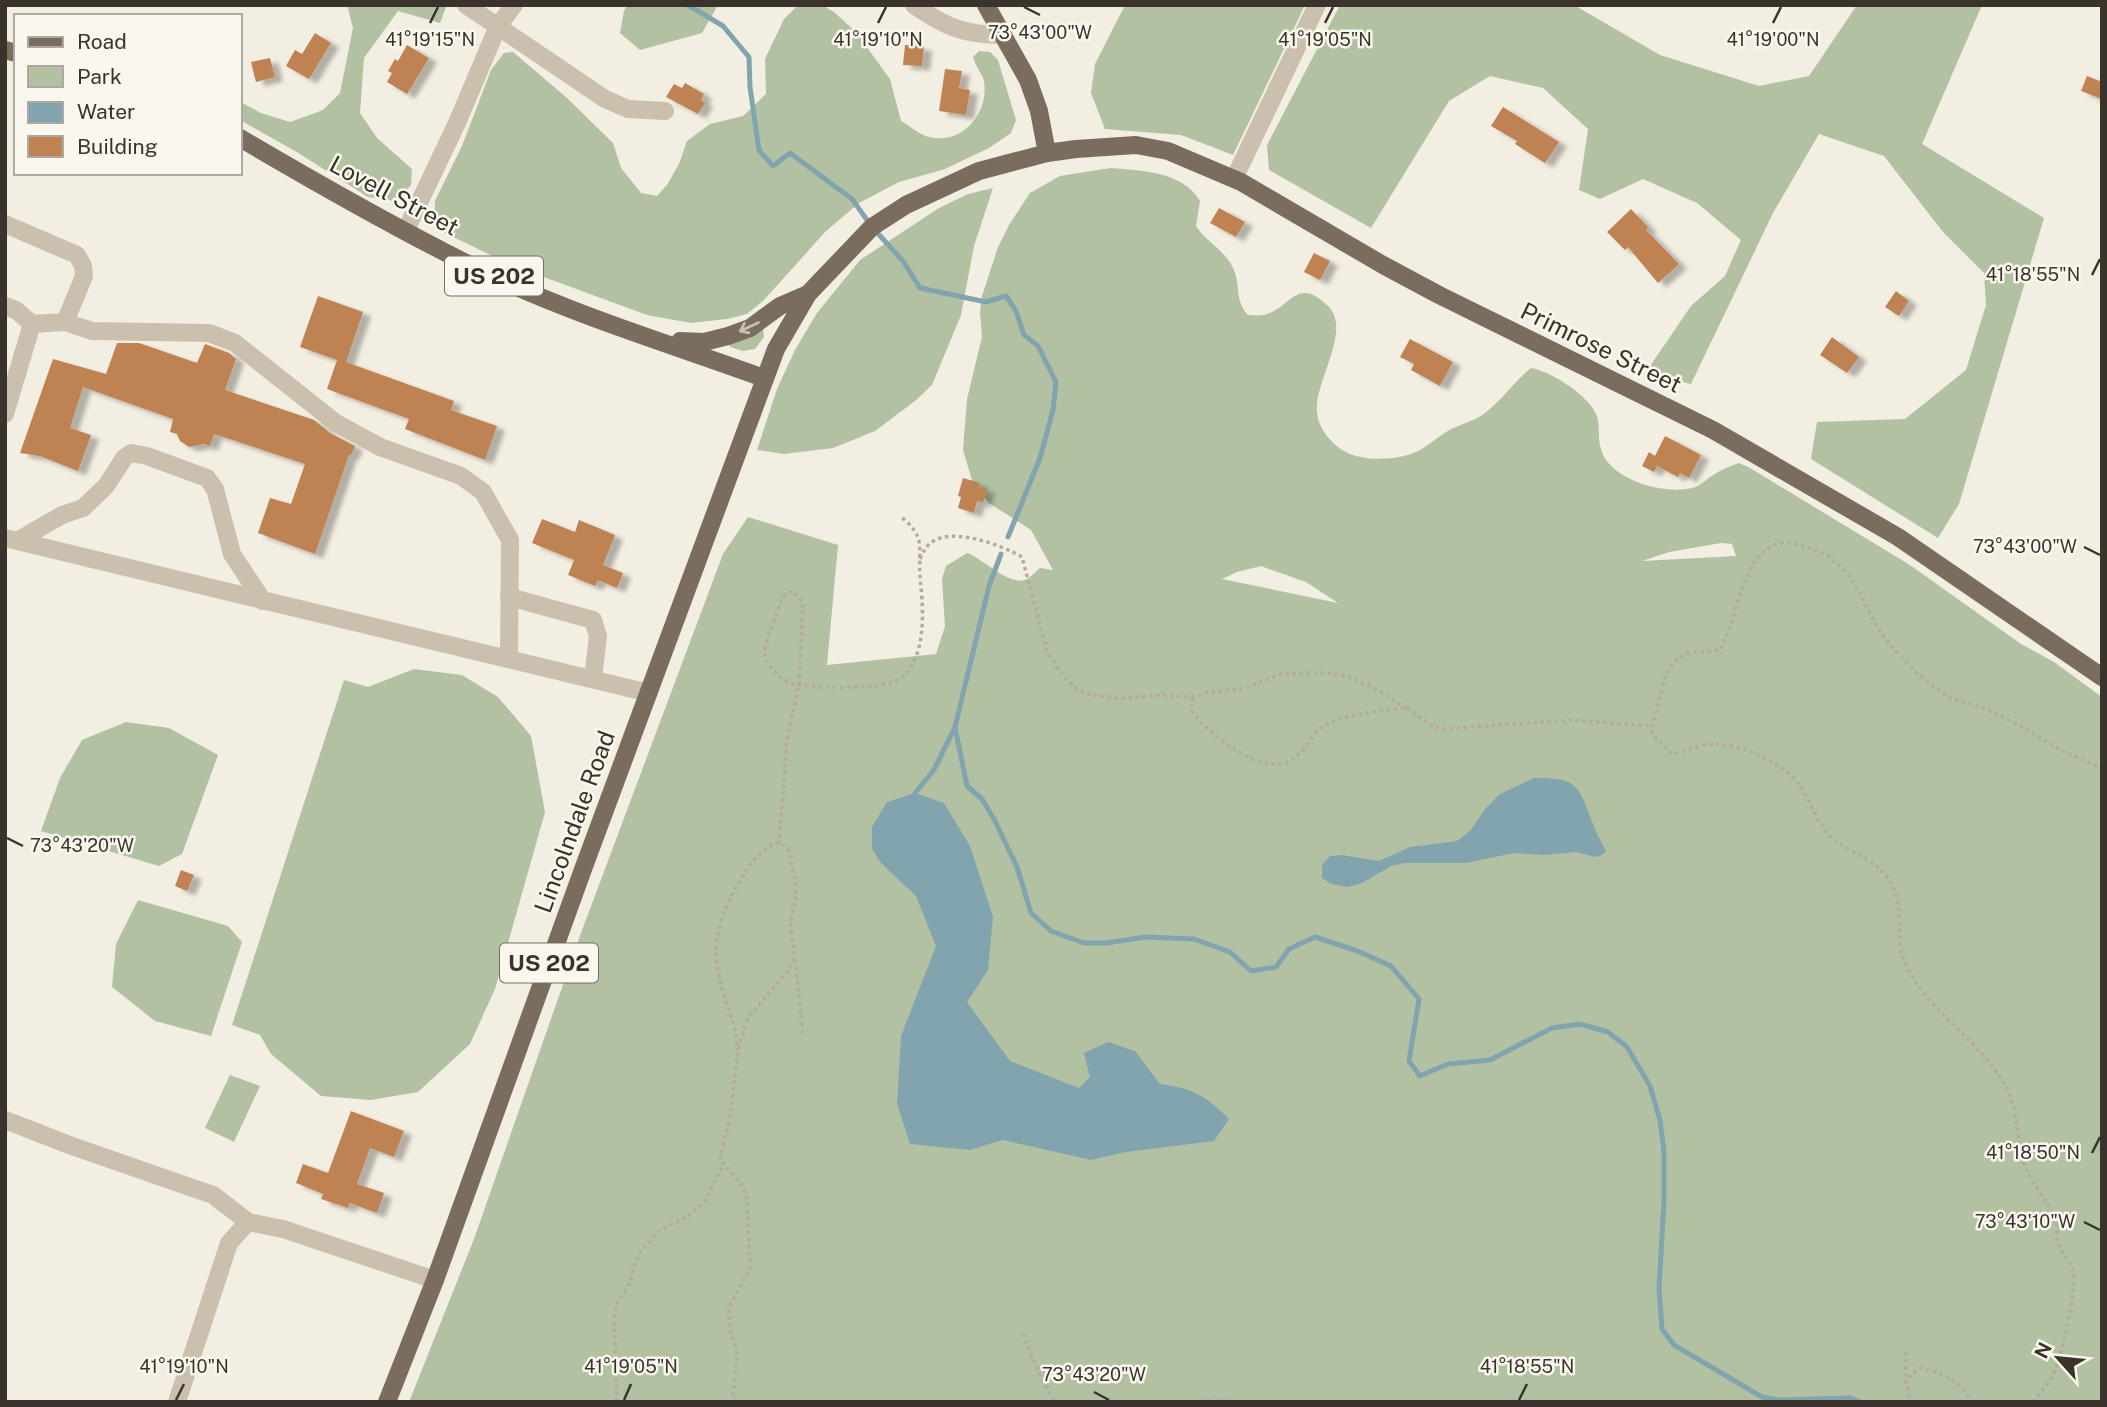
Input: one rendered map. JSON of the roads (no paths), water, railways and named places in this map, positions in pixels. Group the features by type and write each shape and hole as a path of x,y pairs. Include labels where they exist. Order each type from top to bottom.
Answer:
{"main road":[{"path":"986,5 1028,80 1039,111 1047,153"},
{"name":"Lovell Street","path":"242,139 317,183 488,273 568,306 764,377"},
{"name":"Primrose Street","path":"808,294 872,227 906,205 979,171 1047,153 1076,149 1136,145 1168,151 1234,179 1440,295 1713,430 1898,537 2102,677"},
{"path":"649,336 704,342 728,336 750,328 780,306 808,294"},
{"name":"Lincolndale Road","path":"387,1402 435,1280 764,377 776,349 808,294"}],"street":[{"path":"466,5 605,99 628,109 665,111"},
{"path":"406,230 457,123 498,26 513,5"},
{"path":"914,5 941,23 960,31 978,35 1003,35"},
{"path":"1234,179 1317,5"},
{"path":"5,224 77,255 83,266 84,276 65,322"},
{"path":"5,306 16,310 32,324 65,322 92,331 209,332 235,343 337,423 380,447 461,476 483,492 510,540 509,659"},
{"path":"5,414 32,324"},
{"path":"11,540 62,515 83,508 106,486 124,458 131,453 147,456 207,478 215,489 232,554 263,601"},
{"path":"11,540 649,692"},
{"path":"509,597 593,620 598,636 593,679"},
{"path":"5,1120 213,1195 248,1222 284,1229 435,1280"},
{"path":"177,1402 229,1243 248,1222"}],"water":[{"path":"1534,778 1567,781 1578,790 1606,851 1602,855 1595,857 1576,852 1543,855 1514,853 1466,863 1404,863 1391,866 1362,883 1348,887 1331,884 1322,878 1322,865 1330,856 1342,855 1379,861 1410,847 1457,841 1471,830 1485,809 1500,794"},
{"path":"915,793 944,803 970,846 993,917 988,970 967,1002 1010,1061 1079,1088 1090,1077 1084,1053 1108,1042 1135,1051 1160,1084 1198,1094 1229,1119 1214,1141 1126,1152 1091,1160 1003,1140 970,1150 910,1144 897,1104 901,1036 936,946 916,896 881,863 872,849 872,827 887,802"}],"waterway":[{"path":"688,5 723,26 749,57 750,87 759,150 773,166 790,153 852,199 872,227 903,261 920,288 986,302 1006,296 1016,311 1024,335 1038,346 1056,382 1053,410 1040,458 1008,537"},
{"path":"915,793 934,770 955,727 989,586 1001,554"},
{"path":"955,727 967,786 982,799 994,819 1017,867 1031,913 1051,931 1084,943 1106,943 1146,937 1194,939 1230,952 1251,971 1276,967 1289,949 1315,937 1355,950 1391,966 1419,999 1409,1061 1420,1076 1448,1064 1490,1060 1552,1028 1580,1024 1608,1032 1627,1047 1650,1086 1660,1120 1664,1152 1659,1289 1662,1329 1674,1345 1762,1397 1778,1400 1850,1398 1860,1402"}]}
